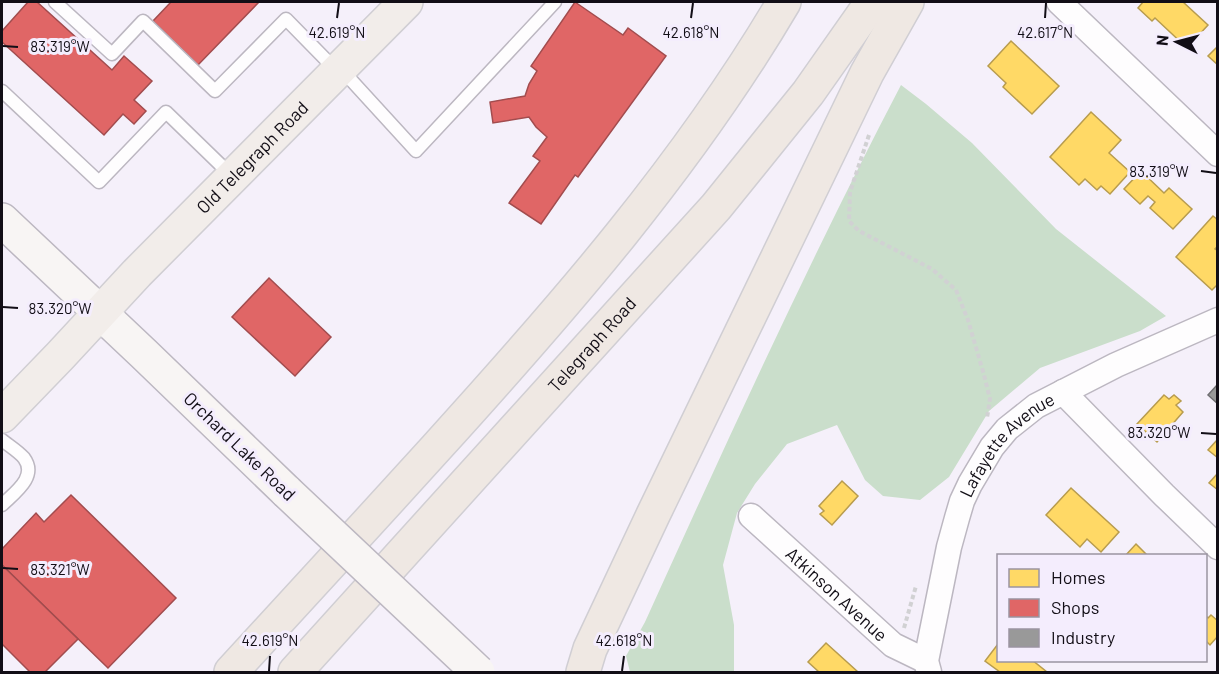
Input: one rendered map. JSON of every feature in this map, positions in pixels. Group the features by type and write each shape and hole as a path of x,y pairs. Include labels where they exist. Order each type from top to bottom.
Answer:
{"highway":[{"path":"231,672 499,379 601,260 717,107 784,2"},
{"name":"Telegraph Road","path":"296,672 716,207 808,93 872,2"},
{"path":"583,672 590,649 652,515 867,73 907,2"}],"main road":[{"name":"Old Telegraph Road","path":"2,416 137,273 406,2"},
{"name":"Orchard Lake Road","path":"2,220 478,672"}],"street":[{"path":"1059,2 1218,154"},
{"name":"Lafayette Avenue","path":"927,667 949,547 962,501 992,447 1007,429 1036,406 1116,365 1218,320"},
{"path":"1063,393 1218,547"},
{"name":"Atkinson Avenue","path":"752,516 893,645 927,667"}],"lane":[{"path":"55,2 112,54 143,21 214,90 286,19 417,151 555,2"},
{"path":"2,91 99,182 166,112 232,176"},
{"path":"2,440 24,459 28,470 27,480 2,505"}],"path":[{"path":"872,125 850,192 849,221 859,231 932,269 956,290 968,320 990,399 987,419 983,427"},
{"path":"899,649 917,585"}],"green space":[{"path":"901,85 972,143 1056,229 1166,316 1140,331 1040,368 989,411 949,477 920,500 883,496 865,480 837,425 787,444 755,484 737,513 723,565 734,625 734,672 630,672 626,656 645,622 801,285"}],"building: Homes":[{"path":"1143,2 1183,2 1208,25 1187,48 1155,18 1152,21 1138,8"},
{"path":"1011,41 1059,86 1032,114 1003,87 1006,83 988,66"},
{"path":"1218,46 1218,65 1208,56"},
{"path":"1091,112 1121,140 1109,153 1130,172 1110,194 1101,186 1097,190 1085,179 1079,185 1050,157"},
{"path":"1141,171 1164,193 1169,188 1192,209 1173,229 1150,208 1155,202 1148,196 1140,204 1124,189"},
{"path":"1213,216 1218,220 1218,246 1215,249 1218,251 1218,284 1212,290 1176,257"},
{"path":"1164,395 1169,399 1174,395 1181,401 1176,405 1183,412 1157,442 1137,424"},
{"path":"1218,439 1218,458 1208,450"},
{"path":"1218,473 1218,490 1209,483"},
{"path":"842,481 858,496 832,525 820,514 824,511 819,506"},
{"path":"1071,488 1119,532 1101,552 1087,539 1080,547 1046,515"},
{"path":"1136,544 1146,554 1127,554"},
{"path":"1211,615 1218,621 1218,636 1210,645 1207,642 1208,618"},
{"path":"826,643 858,672 819,672 808,662"},
{"path":"997,645 997,662 1034,662 1047,672 1000,672 985,661"}],"building: Shops":[{"path":"28,2 37,2 112,70 124,56 152,81 134,100 146,111 134,124 123,114 104,135 2,42 2,31"},
{"path":"171,2 259,2 198,65 153,21"},
{"path":"575,2 623,35 628,28 666,56 578,177 575,175 541,224 509,203 540,161 533,156 547,137 529,117 493,123 490,102 525,96 537,71 531,66"},
{"path":"269,278 331,337 295,376 232,317"},
{"path":"71,495 176,598 108,668 2,565 2,549 36,513 44,522"},
{"path":"2,565 78,639 45,672 30,672 2,644"}],"building: Industry":[{"path":"1218,384 1218,404 1208,395"}]}
